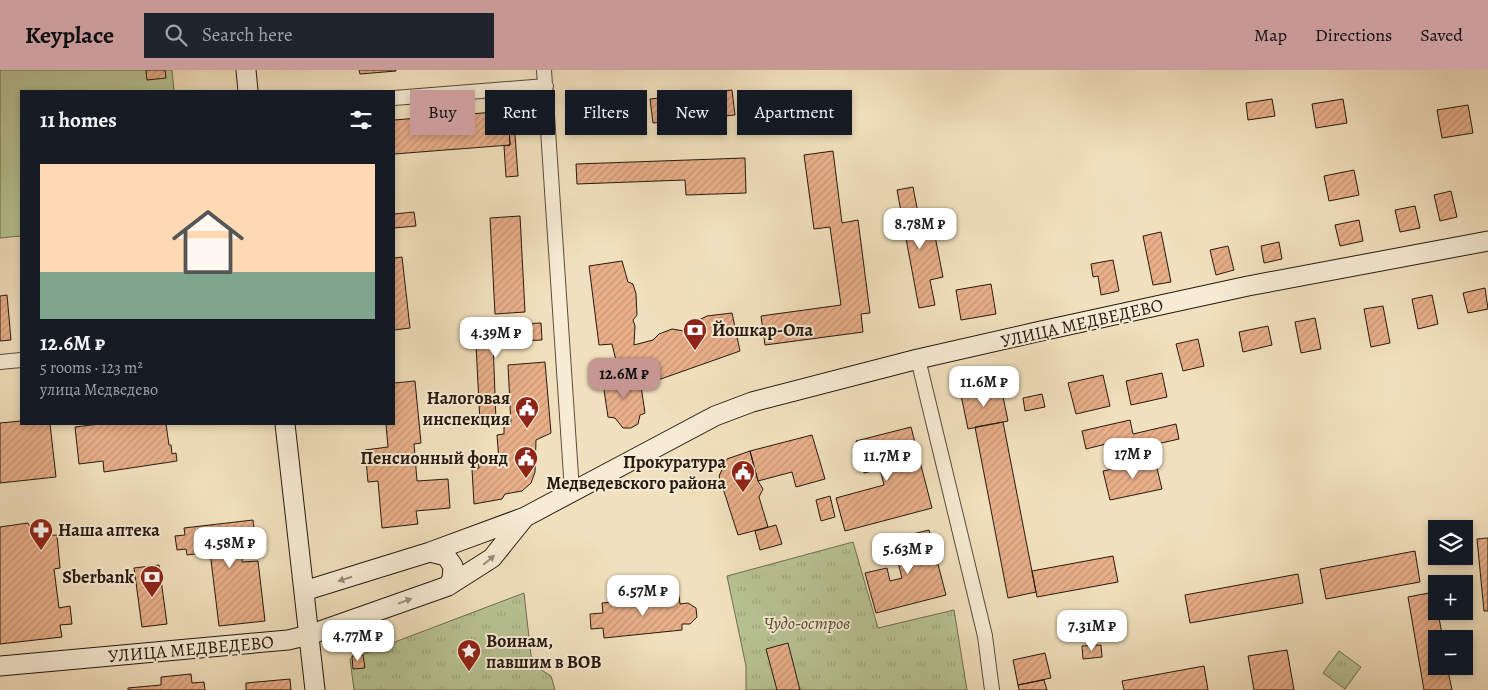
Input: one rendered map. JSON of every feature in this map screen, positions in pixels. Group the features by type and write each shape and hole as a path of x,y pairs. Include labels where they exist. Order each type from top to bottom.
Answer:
{"street":[{"path":"246,70 248,90"},
{"path":"544,70 572,491"},
{"path":"395,98 546,86"},
{"name":"УЛИЦА МЕДВЕДЕВО","path":"304,591 430,552 525,517 715,416 752,402 918,359 1248,286 1488,241"},
{"path":"918,359 985,636 992,690"},
{"path":"0,362 20,360"},
{"path":"285,425 315,690"},
{"name":"УЛИЦА МЕДВЕДЕВО","path":"0,666 288,640 309,635 448,586 492,558 525,517"},
{"path":"430,552 446,556 454,566 452,579 448,586"}],"green space":[{"path":"0,70 172,70 174,90 20,90 20,236 0,238"},
{"name":"Чудо-остров","path":"853,542 878,628 954,610 967,690 746,690 746,666 727,576"},
{"path":"524,593 532,664 551,676 555,690 354,690 350,659"},
{"path":"1339,651 1361,667 1345,689 1323,673"}],"building":[{"path":"146,70 165,70 166,78 147,80"},
{"path":"359,70 396,70 396,71 360,74"},
{"path":"732,90 735,115 727,116 727,91"},
{"path":"657,98 657,123 653,123 650,99"},
{"path":"1272,99 1275,116 1248,120 1246,103"},
{"path":"1343,99 1347,123 1316,128 1312,104"},
{"path":"1468,105 1473,133 1442,138 1437,110"},
{"path":"485,113 485,135 509,135 510,145 395,154 395,120 410,119 410,135 475,135 475,114"},
{"path":"509,135 515,135 518,176 506,177 504,146 510,145"},
{"path":"833,151 842,223 858,220 870,313 861,314 863,332 765,345 761,316 841,305 830,227 814,229 804,155"},
{"path":"745,158 746,193 686,195 685,180 577,184 576,164"},
{"path":"1354,170 1359,195 1329,201 1324,176"},
{"path":"913,187 923,239 935,236 943,277 930,280 935,305 919,308 897,190"},
{"path":"1451,191 1457,217 1440,221 1434,195"},
{"path":"1415,206 1420,228 1400,232 1395,210"},
{"path":"414,212 416,226 395,228 395,214"},
{"path":"520,216 525,312 495,314 490,218"},
{"path":"1359,220 1363,241 1340,246 1335,225"},
{"path":"1161,232 1171,282 1153,285 1143,236"},
{"path":"1279,242 1282,259 1264,263 1261,246"},
{"path":"1228,246 1234,270 1216,275 1210,250"},
{"path":"402,257 410,328 395,330 395,258"},
{"path":"1113,260 1119,291 1101,295 1098,276 1093,277 1091,264"},
{"path":"622,261 628,282 633,284 636,294 637,315 633,320 635,326 634,345 653,340 659,334 672,329 684,331 691,329 695,322 707,316 732,313 740,351 641,386 634,378 628,378 619,373 612,344 599,345 589,266"},
{"path":"991,284 996,314 961,320 956,290"},
{"path":"1485,288 1488,309 1468,313 1463,293"},
{"path":"7,295 11,340 0,341 0,296"},
{"path":"1432,295 1438,324 1418,329 1412,299"},
{"path":"1383,306 1390,343 1371,347 1364,309"},
{"path":"1315,318 1321,349 1301,353 1295,322"},
{"path":"541,323 542,340 493,342 496,421 480,422 475,326"},
{"path":"1268,326 1272,345 1243,352 1239,332"},
{"path":"1198,339 1204,366 1183,371 1176,344"},
{"name":"Налоговая инспекция","path":"545,362 551,433 536,440 535,472 531,483 522,491 505,494 502,499 474,504 472,469 479,468 478,463 499,461 497,435 504,434 504,425 511,425 508,365"},
{"path":"619,373 628,378 634,378 641,386 645,413 640,415 638,424 631,428 623,428 615,418 608,417 603,383 608,382 607,375"},
{"path":"1162,373 1167,397 1131,405 1126,381"},
{"path":"1103,375 1110,406 1076,414 1068,383"},
{"path":"415,381 421,443 414,444 417,481 448,479 450,508 416,511 418,524 382,528 378,481 368,482 365,450 388,447 386,425 395,425 395,383"},
{"path":"1001,387 1008,421 968,429 961,395"},
{"path":"1042,394 1045,407 1025,411 1023,398"},
{"path":"1130,420 1133,434 1176,424 1179,439 1113,454 1110,443 1086,449 1082,431"},
{"path":"20,421 20,425 50,425 56,477 0,483 0,423"},
{"path":"1003,422 1036,592 1008,598 975,427"},
{"path":"91,425 166,425 169,445 171,445 172,454 176,453 177,461 104,472 103,461 79,464 75,427"},
{"path":"911,427 932,508 845,531 836,498 884,485 880,469 864,473 856,441"},
{"path":"812,435 825,479 796,487 792,472 758,481 750,451"},
{"name":"Прокуратура Медведевского района","path":"750,451 758,481 763,489 759,497 768,527 738,535 719,476 727,459"},
{"path":"1155,460 1162,489 1110,500 1103,471"},
{"path":"830,496 835,517 821,521 816,500"},
{"path":"253,520 257,554 242,556 242,562 258,561 265,621 219,626 210,552 187,555 186,549 177,550 175,536 185,535 184,528"},
{"path":"28,523 33,533 41,532 41,536 57,535 60,568 54,569 59,608 70,606 72,624 60,625 62,637 0,644 0,527"},
{"path":"776,525 782,544 760,550 755,531"},
{"path":"929,530 946,595 876,613 865,573 887,568 890,581 902,578 892,539"},
{"path":"1488,538 1488,611 1484,611 1477,539"},
{"path":"1415,551 1420,582 1326,599 1320,569"},
{"path":"1113,556 1118,582 1037,597 1032,571"},
{"path":"159,565 167,624 142,627 134,568"},
{"path":"1298,574 1303,603 1190,623 1185,595"},
{"path":"1428,593 1428,620 1439,620 1441,630 1428,630 1428,675 1449,675 1452,690 1424,690 1408,597"},
{"path":"679,596 680,604 688,603 696,608 697,617 690,624 682,624 682,630 604,638 603,628 591,629 590,614 603,613 602,603"},
{"path":"788,643 800,690 777,690 766,649"},
{"path":"1101,645 1102,657 1083,659 1082,646"},
{"path":"1287,650 1294,690 1254,690 1248,656"},
{"path":"1045,653 1051,678 1018,685 1013,660"},
{"path":"363,655 365,668 353,669 352,656"},
{"path":"1204,666 1208,690 1124,690 1122,681"},
{"path":"191,674 192,683 204,682 205,690 128,690 128,688 161,685 161,677"},
{"path":"290,679 291,690 246,690 246,683"},
{"path":"1044,680 1047,690 1019,690 1018,685"}],"place":[{"name":"Йошкар-Ола","path":"695,351"},
{"name":"Налоговая инспекция","path":"527,429"},
{"name":"Пенсионный фонд","path":"526,479"},
{"name":"Прокуратура Медведевского района","path":"743,493"},
{"name":"Наша аптека","path":"41,551"},
{"name":"Sberbank","path":"152,598"},
{"name":"Воинам, павшим в ВОВ","path":"469,672"}]}
